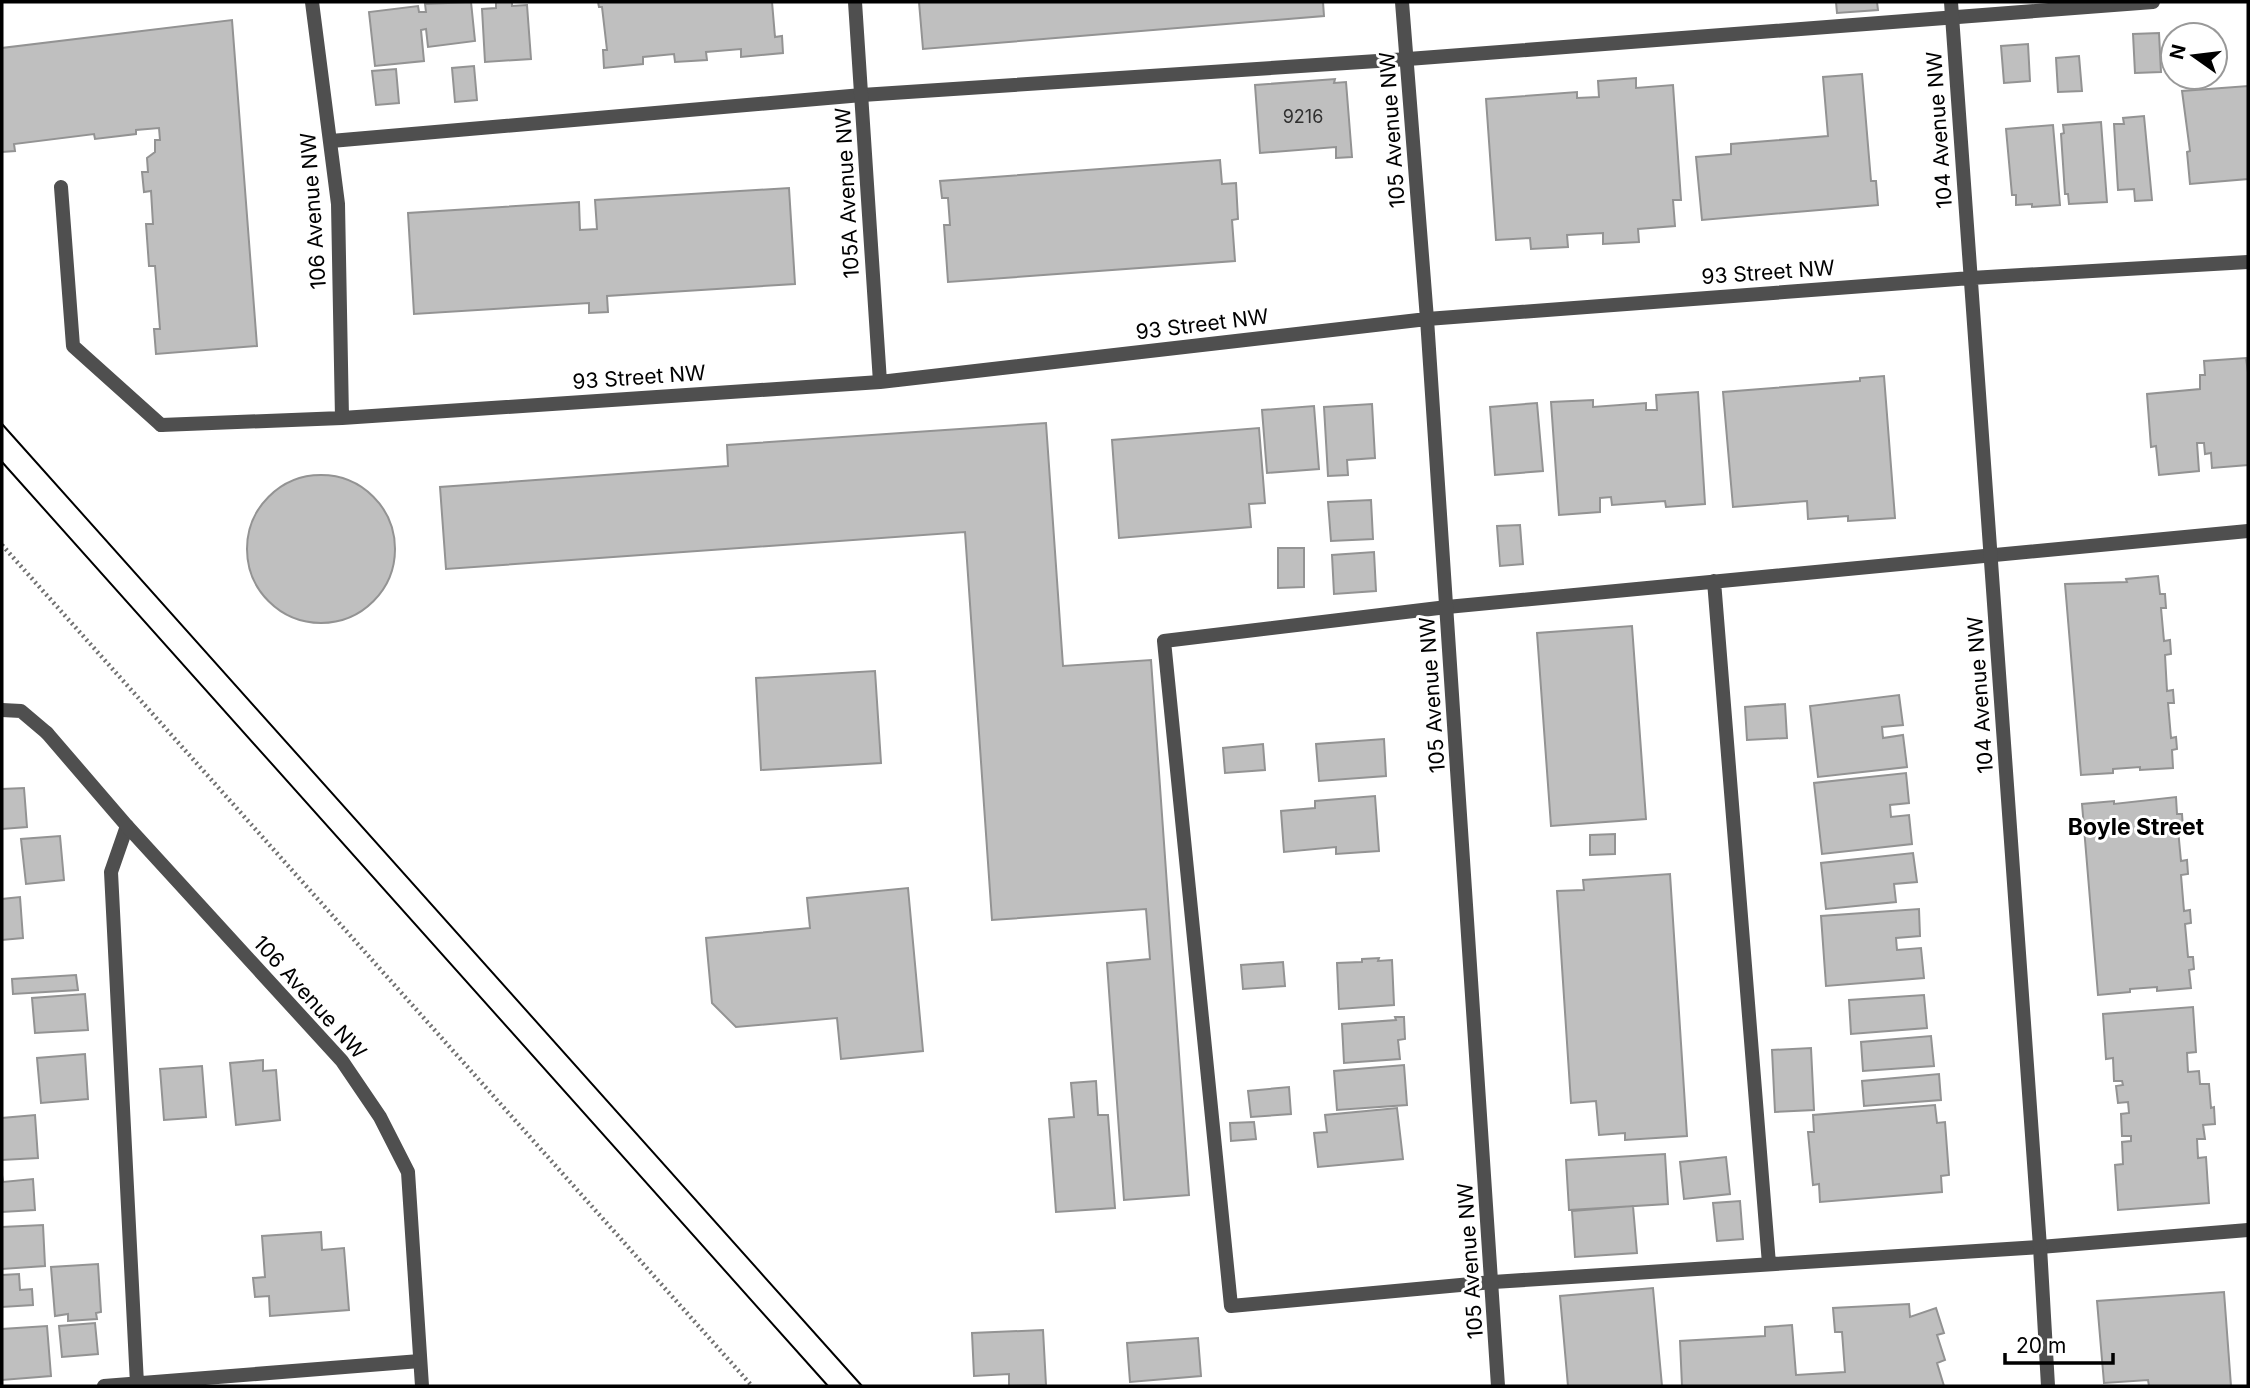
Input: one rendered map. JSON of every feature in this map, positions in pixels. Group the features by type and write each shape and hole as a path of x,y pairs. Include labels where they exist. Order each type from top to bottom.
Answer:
{"street":[{"name":"106 Avenue NW","path":"312,2 338,204 342,418"},
{"name":"105A Avenue NW","path":"855,2 880,382"},
{"name":"105 Avenue NW","path":"1402,2 1447,607 1498,1386"},
{"name":"104 Avenue NW","path":"1951,2 2048,1386"},
{"path":"331,141 862,95 1408,59 2153,2"},
{"name":"93 Street NW","path":"61,187 73,346 161,425 342,418 880,382 1427,319 1971,278 2248,262"},
{"path":"2248,531 1447,607 1164,641 1231,1306 1493,1282 2040,1247 2248,1230"},
{"path":"1714,581 1769,1264"},
{"name":"106 Avenue NW","path":"2,710 21,711 47,733 127,826 342,1061 380,1117 408,1172 422,1386"},
{"path":"127,826 111,872 137,1384"},
{"path":"104,1386 420,1361"}],"path":[{"path":"2,545 752,1386"}],"building":[{"path":"471,2 475,41 428,47 426,29 421,30 424,61 375,66 369,12 418,6 419,12 426,12 425,4"},
{"path":"496,2 512,2 512,6 527,5 531,59 485,62 482,9 496,8"},
{"path":"598,2 772,2 775,37 782,36 783,53 741,57 741,49 706,52 707,60 675,62 674,54 643,57 643,64 604,68 603,50 607,50 602,7 599,7"},
{"path":"919,2 1323,2 1324,16 923,49"},
{"path":"1836,2 1877,2 1878,10 1837,13"},
{"path":"232,20 257,346 156,354 154,329 160,329 155,266 149,266 146,224 153,224 151,191 144,192 142,172 148,172 147,158 155,152 155,140 160,140 159,128 95,139 94,134 14,144 15,151 2,152 2,48"},
{"path":"2159,33 2159,72 2135,73 2133,34"},
{"path":"2028,44 2030,81 2004,83 2001,46"},
{"path":"2079,56 2082,91 2058,92 2056,58"},
{"path":"474,66 477,100 455,102 452,68"},
{"path":"396,69 399,103 376,105 372,71"},
{"path":"1862,74 1871,181 1876,181 1878,205 1702,220 1696,157 1731,154 1731,144 1828,136 1823,77"},
{"path":"1636,78 1636,88 1673,85 1681,200 1673,200 1675,226 1638,229 1639,242 1603,244 1603,233 1567,235 1568,247 1531,249 1530,238 1496,240 1486,99 1577,92 1577,98 1599,97 1598,81"},
{"path":"1335,79 1334,83 1346,82 1352,157 1336,158 1336,147 1260,153 1255,85"},
{"path":"2248,86 2248,179 2190,184 2187,152 2190,151 2182,91 2229,91 2229,87"},
{"path":"2144,116 2152,200 2135,201 2134,189 2118,190 2114,124 2124,124 2123,118"},
{"path":"2101,122 2107,202 2069,204 2068,194 2065,194 2061,134 2064,133 2063,125"},
{"path":"2053,125 2060,205 2016,205 2016,195 2012,195 2006,129"},
{"path":"1220,160 1222,184 1236,183 1238,219 1232,220 1235,261 948,282 944,225 950,225 948,198 942,198 940,181"},
{"path":"789,188 795,284 607,296 608,312 589,313 589,303 414,314 408,213 579,202 580,230 597,229 595,200"},
{"path":"2246,358 2248,465 2212,468 2211,453 2205,454 2204,443 2197,443 2199,471 2159,475 2156,446 2151,447 2147,394 2200,389 2200,375 2205,375 2204,361"},
{"path":"1884,376 1895,518 1848,521 1848,516 1808,519 1807,501 1733,507 1723,392 1860,381 1860,378"},
{"path":"1698,392 1705,504 1666,507 1665,501 1612,505 1611,497 1600,498 1600,512 1559,515 1551,402 1593,400 1593,407 1646,403 1646,410 1657,410 1656,395"},
{"path":"1537,403 1543,471 1495,475 1490,407"},
{"path":"1372,404 1375,458 1347,460 1348,475 1328,476 1324,407"},
{"path":"1314,406 1319,469 1267,473 1262,410"},
{"path":"1046,423 1063,666 1151,660 1189,1195 1124,1200 1107,963 1150,959 1146,909 992,920 965,532 446,569 440,487 728,466 727,445"},
{"path":"1259,428 1265,503 1249,504 1251,527 1119,538 1112,440"},
{"path":"321,475 349,481 373,497 389,521 395,549 389,577 373,601 349,617 321,623 293,617 269,601 253,577 247,549 253,521 269,497 293,481"},
{"path":"1371,500 1373,539 1331,541 1328,502"},
{"path":"1520,525 1523,564 1500,566 1497,526"},
{"path":"1278,548 1304,548 1304,587 1278,588"},
{"path":"1374,552 1376,591 1334,594 1332,555"},
{"path":"2158,576 2160,594 2165,594 2166,608 2161,608 2164,641 2170,640 2171,654 2165,655 2167,691 2173,690 2174,703 2168,703 2171,738 2176,737 2177,749 2172,750 2173,768 2113,769 2113,773 2081,775 2065,584 2127,582 2126,579"},
{"path":"1632,626 1646,819 1551,826 1537,633"},
{"path":"875,671 881,763 761,770 756,678"},
{"path":"1899,695 1903,725 1882,727 1883,738 1903,735 1907,767 1818,777 1810,706"},
{"path":"1785,704 1787,738 1747,740 1745,707"},
{"path":"1384,739 1386,776 1319,781 1316,744"},
{"path":"1263,744 1265,770 1225,773 1223,748"},
{"path":"1906,773 1909,803 1890,805 1891,817 1909,815 1912,844 1822,854 1814,783"},
{"path":"24,788 27,827 2,829 2,789"},
{"path":"1375,796 1379,851 1336,854 1336,847 1284,852 1281,811 1315,808 1315,801"},
{"path":"2176,797 2177,814 2182,814 2183,828 2178,829 2181,861 2187,860 2188,874 2181,875 2184,911 2190,910 2191,923 2185,924 2188,957 2193,957 2194,969 2189,970 2191,988 2157,991 2157,987 2130,989 2130,992 2098,995 2082,804 2114,801 2114,804"},
{"path":"1615,834 1615,854 1590,855 1590,835"},
{"path":"60,836 64,880 26,884 21,839"},
{"path":"1913,853 1917,882 1894,884 1896,902 1826,909 1821,863"},
{"path":"1670,874 1687,1136 1625,1140 1625,1133 1599,1135 1596,1101 1571,1103 1557,891 1584,890 1583,880"},
{"path":"908,888 923,1051 841,1059 837,1018 736,1027 712,1003 706,938 810,928 807,898"},
{"path":"20,897 23,938 2,940 2,899"},
{"path":"1919,909 1920,936 1896,938 1897,950 1921,948 1924,978 1826,986 1821,916"},
{"path":"1379,958 1378,961 1392,960 1394,1005 1339,1009 1337,963"},
{"path":"1283,962 1285,986 1243,989 1241,965"},
{"path":"76,975 78,990 13,994 12,979"},
{"path":"85,994 88,1030 35,1033 32,998"},
{"path":"1924,995 1927,1028 1851,1034 1849,1000"},
{"path":"2193,1007 2196,1052 2187,1053 2188,1072 2199,1071 2200,1084 2209,1084 2211,1108 2214,1107 2215,1124 2203,1125 2205,1139 2197,1139 2198,1158 2206,1157 2209,1203 2118,1210 2115,1165 2123,1164 2122,1142 2131,1141 2131,1136 2122,1136 2121,1114 2129,1113 2128,1102 2118,1103 2116,1086 2123,1085 2122,1081 2114,1081 2113,1058 2106,1059 2103,1014"},
{"path":"1395,1017 1404,1017 1405,1039 1398,1040 1400,1059 1344,1063 1342,1024 1396,1020"},
{"path":"1931,1036 1934,1066 1863,1071 1861,1042"},
{"path":"1811,1048 1814,1110 1775,1112 1772,1050"},
{"path":"85,1054 88,1099 41,1103 37,1058"},
{"path":"263,1060 263,1071 276,1070 280,1120 236,1125 230,1063"},
{"path":"1404,1065 1407,1105 1337,1110 1334,1071"},
{"path":"202,1066 206,1117 164,1120 160,1069"},
{"path":"1939,1074 1941,1100 1864,1106 1862,1081"},
{"path":"1096,1081 1098,1115 1108,1115 1115,1208 1056,1212 1049,1119 1074,1117 1071,1083"},
{"path":"1289,1087 1291,1114 1251,1117 1248,1091"},
{"path":"1935,1105 1937,1123 1945,1122 1949,1175 1941,1176 1942,1192 1820,1202 1819,1184 1813,1185 1808,1132 1814,1132 1813,1115"},
{"path":"1397,1108 1403,1159 1318,1167 1314,1133 1327,1132 1325,1115"},
{"path":"35,1115 38,1158 2,1160 2,1118"},
{"path":"1254,1122 1256,1139 1231,1141 1230,1123"},
{"path":"1665,1154 1668,1204 1569,1210 1566,1160"},
{"path":"1726,1157 1730,1194 1684,1199 1680,1162"},
{"path":"2,1175 3,1182 33,1179 35,1210 2,1212"},
{"path":"1740,1201 1743,1239 1717,1241 1713,1203"},
{"path":"1633,1206 1637,1253 1575,1257 1572,1211"},
{"path":"43,1225 45,1266 2,1269 2,1227"},
{"path":"321,1232 322,1250 344,1248 349,1310 270,1316 269,1296 255,1297 253,1278 265,1277 262,1236"},
{"path":"98,1264 101,1312 96,1313 97,1319 68,1321 68,1314 55,1316 51,1267"},
{"path":"19,1274 20,1290 32,1289 33,1305 2,1307 2,1275"},
{"path":"1653,1288 1662,1386 1568,1386 1560,1296"},
{"path":"2224,1292 2231,1386 2149,1386 2148,1380 2104,1383 2097,1301"},
{"path":"1909,1304 1910,1317 1936,1308 1944,1333 1937,1335 1945,1360 1937,1363 1944,1386 1682,1386 1680,1341 1765,1336 1765,1327 1792,1325 1796,1375 1845,1372 1842,1332 1835,1332 1833,1308"},
{"path":"95,1323 98,1354 62,1357 59,1326"},
{"path":"47,1326 51,1376 2,1380 2,1329"},
{"path":"1043,1330 1046,1385 1009,1386 1009,1374 974,1376 972,1333"},
{"path":"1198,1338 1201,1376 1130,1382 1127,1343"}],"tram line":[{"path":"2,424 862,1386"},
{"path":"2,462 828,1386"}],"district":[{"name":"Boyle Street","path":"2136,827"}]}
